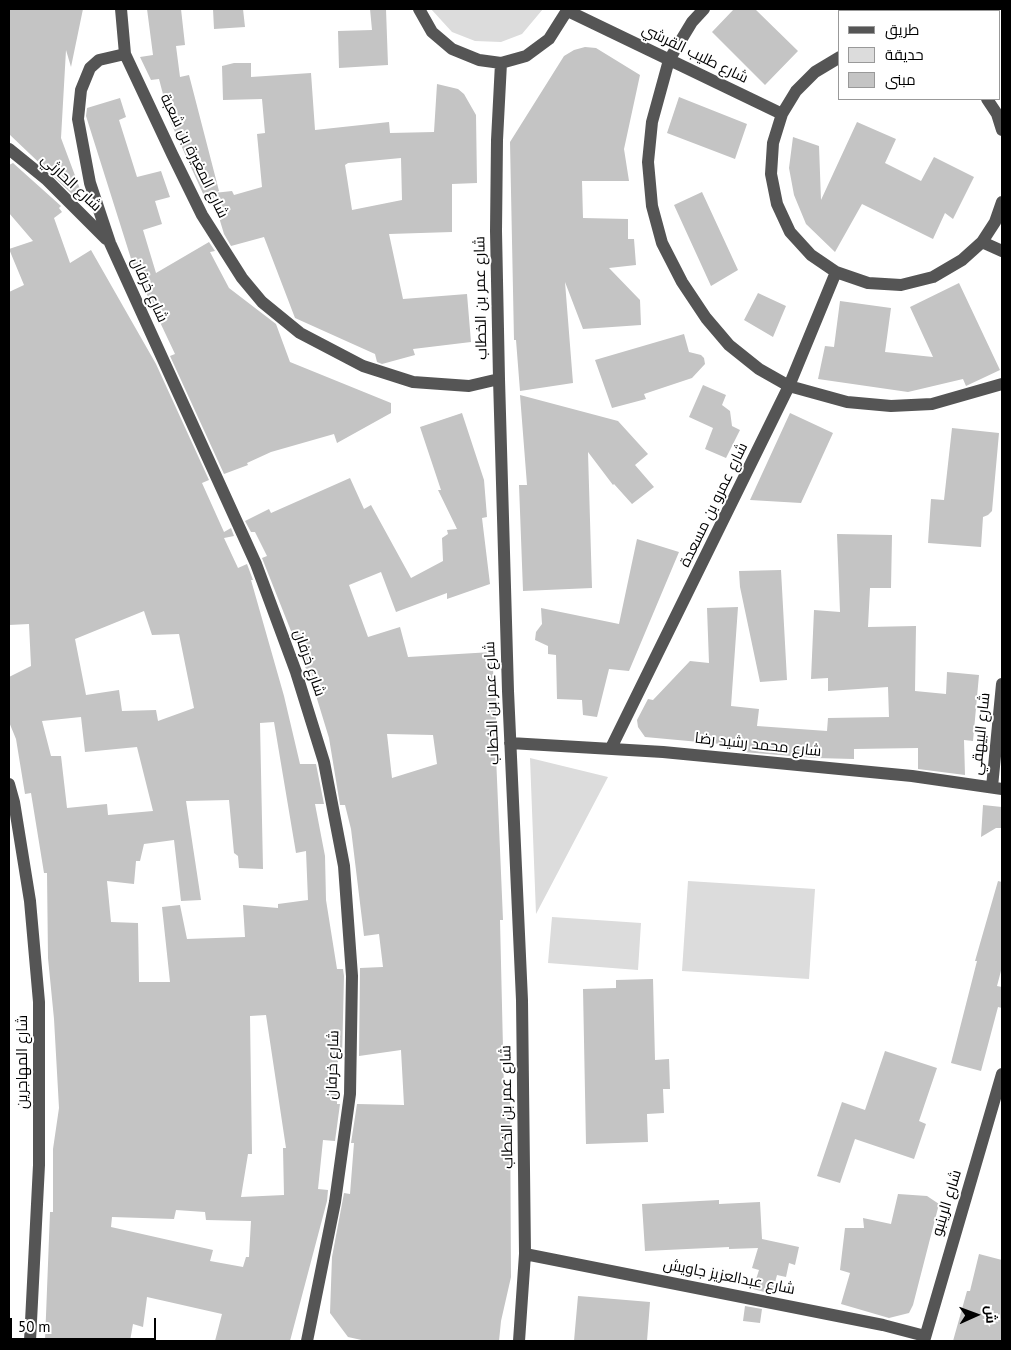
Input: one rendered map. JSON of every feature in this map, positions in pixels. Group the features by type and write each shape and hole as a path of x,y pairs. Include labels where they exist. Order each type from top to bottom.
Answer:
{"street":[{"name":"شارع المغيرة بن شعبة","path":"121,9 126,54 202,216 242,278 280,319 300,333 362,366 413,382 469,386 499,379"},
{"path":"419,9 432,32 452,49 479,60 501,63 526,56 549,38 568,10"},
{"path":"704,9 692,22 669,60 652,122 648,162 652,206 662,243 682,282 706,318 729,345 759,369 789,386 848,402 891,406 932,404 1002,384"},
{"name":"شارع طليب القرشي","path":"568,10 782,114"},
{"name":"شارع خرفان","path":"126,54 99,60 90,68 81,90 78,118 90,183 110,243 256,564 296,672 324,762 344,866 352,976 350,1094 335,1202 306,1341"},
{"path":"838,58 815,72 796,91 782,114 773,143 771,166 777,204 790,232 811,255 836,272 868,283 901,285 933,277 962,260 982,242 999,223 1002,202"},
{"name":"شارع عمر بن الخطاب","path":"501,63 496,231 499,379 510,743 522,1000 525,1254 519,1341"},
{"path":"988,100 996,114 1002,130"},
{"name":"شارع الحارثي","path":"9,149 46,179 110,243"},
{"path":"982,242 1002,251"},
{"name":"شارع عمرو بن مسعدة","path":"611,748 789,386 836,272"},
{"name":"شارع البيهقي","path":"997,788 1002,684"},
{"name":"شارع محمد رشيد رضا","path":"510,743 611,748 912,776 997,788"},
{"name":"شارع المهاجرين","path":"9,784 14,802 30,901 39,1002 39,1165 30,1341"},
{"name":"شارع الرينبو","path":"924,1339 1002,1074"},
{"name":"شارع عبدالعزيز جاويش","path":"525,1254 883,1324 924,1339"}],"green space":[{"path":"431,9 543,9 522,34 501,42 475,41 452,32"},
{"path":"530,758 608,777 536,914"},
{"path":"688,881 815,889 809,979 682,971"},
{"path":"552,917 641,923 638,970 548,963"}],"building":[{"path":"9,9 83,9 71,67 66,50 61,138 80,189 73,195 9,134"},
{"path":"147,9 181,9 185,45 176,46 180,77 189,75 219,191 214,193 232,191 234,195 262,187 257,134 265,133 262,99 223,100 222,66 234,63 251,63 251,77 311,73 315,130 389,122 390,133 434,132 437,84 458,89 464,94 476,115 477,183 452,184 452,232 389,234 403,299 467,294 471,342 413,349 415,355 382,364 377,362 375,354 295,318 264,237 231,246 224,234 212,194 205,198 170,121 159,79 151,80 140,57 153,55","holes":["401,158 402,200 352,210 345,165 348,163"]},
{"path":"213,9 243,9 245,27 214,29"},
{"path":"370,9 386,9 388,65 339,68 338,31 372,30"},
{"path":"734,9 755,9 798,51 765,85 712,32"},
{"path":"585,47 596,48 640,75 624,149 629,181 582,181 583,218 628,219 628,239 634,239 636,265 609,268 640,300 641,325 583,329 565,282 573,383 520,391 516,340 514,340 510,142 564,56 574,50"},
{"path":"679,97 747,124 735,159 667,133"},
{"path":"120,98 126,117 119,120 137,177 161,171 170,197 155,201 162,224 143,230 156,273 209,242 215,251 210,252 229,288 276,324 290,362 391,403 391,413 337,443 334,434 271,452 247,463 248,465 224,474 170,356 175,354 133,265 86,116 87,108"},
{"path":"857,122 896,139 885,163 921,181 934,157 974,177 953,219 945,213 933,239 862,204 835,252 806,224 794,195 789,168 793,137 819,146 821,200"},
{"path":"13,163 61,206 59,208 62,212 54,218 70,263 91,250 156,364 209,480 202,483 224,532 231,528 234,536 224,538 238,568 247,564 253,580 251,580 284,696 300,764 316,764 324,804 315,804 325,856 326,900 337,969 343,969 344,976 342,1058 338,1059 337,1104 340,1104 335,1141 323,1140 318,1189 328,1190 327,1201 290,1341 215,1341 222,1314 147,1297 143,1327 133,1324 130,1341 45,1341 50,1212 53,1212 53,1149 59,1108 54,1019 48,958 47,873 44,873 31,793 25,794 16,739 9,722 9,677 31,666 29,624 9,625 9,292 24,285 9,249 33,241 9,213 9,165","holes":["144,611 152,635 179,634 194,708 158,721 156,710 122,711 119,690 86,695 75,639","81,717 85,752 137,747 153,811 108,815 107,804 67,808 61,756 51,756 42,721","274,722 296,853 306,851 308,900 278,904 278,908 243,905 245,937 187,939 180,905 162,907 170,982 139,982 138,923 111,922 107,881 134,884 136,861 140,861 144,844 174,840 181,901 201,900 186,801 229,800 234,853 238,856 239,868 263,869 260,723","266,1015 286,1148 283,1148 284,1195 241,1197 248,1154 252,1154 250,1016","176,1210 205,1212 206,1220 251,1221 249,1257 246,1257 243,1267 210,1261 213,1250 111,1227 112,1217 174,1219"]},
{"path":"702,192 738,270 711,286 674,205"},
{"path":"959,283 1000,370 966,386 963,379 908,392 818,379 825,346 834,347 840,301 891,308 885,352 933,357 910,307"},
{"path":"758,293 786,306 773,337 744,320"},
{"path":"684,334 689,352 701,355 704,358 705,364 692,378 644,394 646,399 612,408 595,360"},
{"path":"703,385 726,395 722,405 730,411 732,426 740,430 726,458 705,449 713,428 689,417"},
{"path":"520,395 618,421 648,454 635,465 654,487 632,504 613,485 588,452 592,588 523,591 519,485 527,485"},
{"path":"462,413 484,480 487,517 482,518 490,584 447,599 447,593 396,612 381,572 349,585 368,637 400,627 408,657 492,652 494,686 496,686 496,756 503,920 500,920 504,1092 510,1092 511,1277 501,1321 499,1341 366,1341 348,1337 330,1313 332,1257 344,1193 350,1194 354,1143 351,1143 357,1104 404,1105 401,1050 359,1056 360,968 383,967 379,934 364,936 351,829 345,805 340,805 329,738 314,689 262,558 267,556 255,532 251,532 245,521 269,509 271,513 350,478 364,509 371,505 411,578 443,561 442,538 448,534 447,530 457,529 438,490 441,490 420,427","holes":["387,734 433,735 437,764 392,778"]},
{"path":"790,413 833,433 801,503 750,500"},
{"path":"952,428 999,433 992,511 983,517 981,547 928,543 931,499 944,500"},
{"path":"837,534 892,535 891,588 870,588 868,627 916,626 915,691 946,694 947,672 979,675 973,741 964,740 965,775 918,769 918,748 854,749 854,759 815,758 743,752 743,746 645,737 638,727 637,720 648,699 653,700 690,661 709,663 707,608 738,607 731,706 759,709 757,726 827,731 828,718 889,717 888,687 828,691 828,678 811,679 814,610 840,612"},
{"path":"637,539 679,552 629,671 609,669 597,717 583,715 582,700 557,699 556,655 548,654 548,646 535,640 536,632 542,624 541,608 619,624"},
{"path":"781,570 787,680 760,682 740,587 739,571"},
{"path":"983,805 1002,807 1002,828 996,828 981,837"},
{"path":"998,881 1002,882 1002,967 997,986 1002,987 1002,1008 998,1007 981,1071 951,1063 977,961 975,961"},
{"path":"653,979 655,1060 669,1059 670,1089 663,1089 664,1113 647,1114 648,1142 586,1144 583,989 616,988 616,980"},
{"path":"885,1051 937,1068 919,1121 926,1124 914,1159 855,1139 840,1183 817,1176 842,1102 865,1110"},
{"path":"898,1194 927,1196 939,1204 913,1305 909,1313 889,1318 841,1304 850,1273 840,1270 845,1228 864,1228 863,1218 891,1224"},
{"path":"719,1200 719,1204 760,1202 762,1239 799,1247 795,1265 789,1263 786,1277 777,1275 772,1294 753,1289 759,1270 752,1268 758,1248 729,1249 729,1247 645,1251 642,1204"},
{"path":"979,1254 1002,1260 1002,1341 953,1341 967,1291 970,1291"},
{"path":"578,1296 650,1302 647,1341 574,1341"},
{"path":"745,1306 762,1309 760,1323 743,1321"}]}
